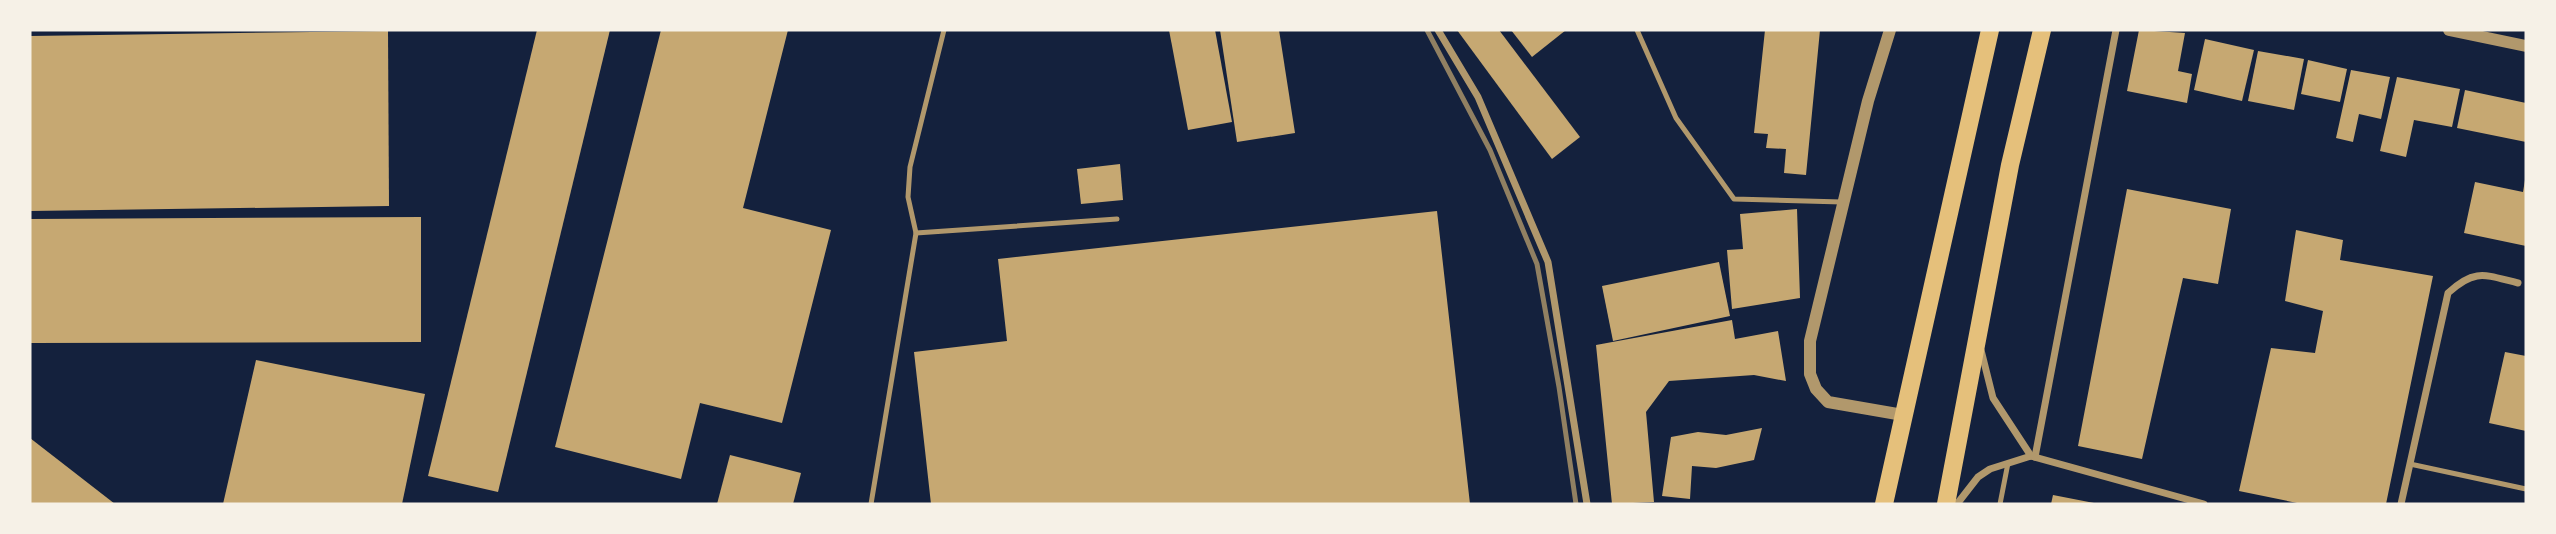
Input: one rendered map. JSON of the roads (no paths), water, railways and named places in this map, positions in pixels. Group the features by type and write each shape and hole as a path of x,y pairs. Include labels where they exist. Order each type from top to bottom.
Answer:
{"main road":[{"path":"1884,504 1960,154 1990,30"},
{"path":"1946,504 2010,165 2042,30"}],"street":[{"path":"1438,30 1478,97 1548,262 1587,504"},
{"path":"1890,30 1842,202 1812,325 1810,374 1816,389 1828,402 1903,415"},
{"path":"2033,456 2116,30"},
{"path":"2449,30 2526,46"},
{"path":"2401,504 2448,293 2465,278 2482,274 2518,283"},
{"path":"1978,337 1993,398 2033,456"},
{"path":"1957,504 1979,477 2008,463 2033,456 2204,504"}],"lane":[{"path":"871,504 916,233 908,197 910,167 944,30"},
{"path":"1637,30 1676,118 1734,199 1842,202"},
{"path":"916,233 1117,219"},
{"path":"2000,504 2008,463"},
{"path":"2410,464 2526,489"}],"railway":[{"path":"1427,30 1490,150 1537,264 1576,504"}]}
